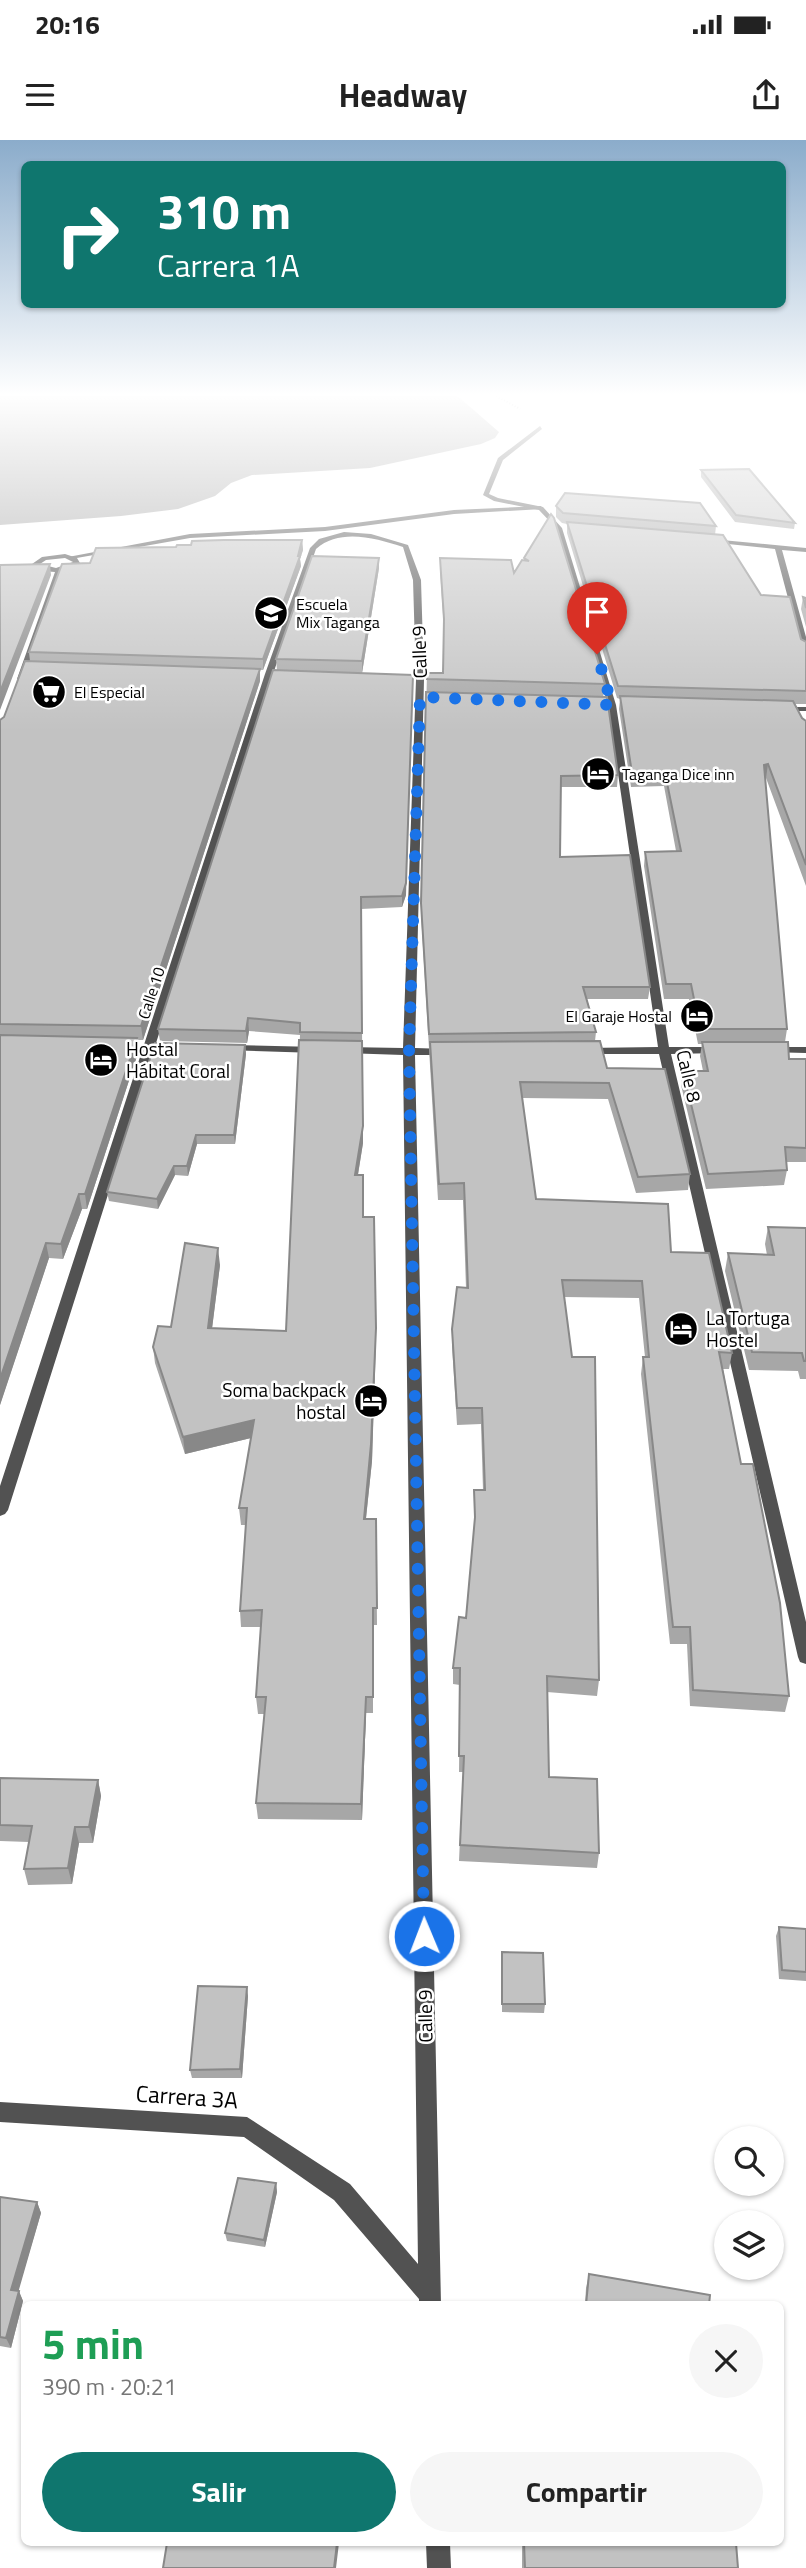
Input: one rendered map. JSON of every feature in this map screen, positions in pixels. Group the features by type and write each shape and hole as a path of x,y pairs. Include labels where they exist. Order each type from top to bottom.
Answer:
{"street":[{"path":"531,506 541,508"},
{"path":"36,567 36,562 44,558 71,557 190,536 325,529 454,512 541,508"},
{"name":"Calle 8","path":"541,508 559,528 612,705 664,1050 806,1657"},
{"path":"559,528 572,529"},
{"name":"Calle 9","path":"332,536 362,534 383,537 406,546 417,580 414,680 427,698 409,1052 430,2300"},
{"name":"Calle 10","path":"0,1510 269,674 313,548 318,541 332,536"},
{"path":"703,540 806,550"},
{"path":"778,548 806,651"},
{"path":"22,566 60,570 77,564 71,557"},
{"path":"14,692 60,570"},
{"path":"24,668 38,669"},
{"path":"256,674 283,675"},
{"path":"599,704 626,705"},
{"path":"770,708 806,709"},
{"path":"796,709 801,720"},
{"path":"137,1045 164,1046"},
{"path":"219,1047 463,1051"},
{"path":"570,1051 729,1050"},
{"path":"754,1050 806,1050"},
{"name":"Carrera 3A","path":"0,2112 247,2127 342,2192 430,2300"},
{"path":"438,2546 439,2568"}],"shaded area":[{"path":"0,506 186,506 121,516 0,525"}],"building":[{"path":"556,506 702,506 716,526 563,513"},
{"path":"729,506 781,506 795,523 736,515"},
{"path":"551,514 605,684 427,679 427,673 443,673 444,619 440,558 511,560 514,573 522,560 529,561 524,558"},
{"path":"567,522 723,535 761,595 790,597 801,639 806,642 806,691 618,686"},
{"path":"302,540 300,556 263,659 29,652 62,564 90,563 96,548 176,547 191,545 192,541"},
{"path":"312,556 379,558 362,661 276,659"},
{"path":"50,564 0,692 0,565"},
{"path":"25,661 260,669 141,1026 0,1024 0,720 4,717"},
{"path":"273,670 413,675 406,883 402,896 361,897 362,1033 300,1032 300,1023 248,1018 246,1031 158,1029"},
{"path":"426,692 607,697 618,775 561,776 560,857 630,855 650,987 583,987 596,1032 429,1034 421,903"},
{"path":"620,696 793,701 806,721 806,865 768,764 764,765 787,1029 700,1029 691,984 666,984 645,852 681,851 665,773 632,773"},
{"path":"0,1035 137,1038 85,1194 79,1194 61,1244 46,1243 0,1379"},
{"path":"299,1040 362,1041 363,1126 355,1175 363,1175 363,1217 374,1217 376,1328 371,1444 364,1519 376,1519 377,1608 373,1608 373,1697 366,1697 361,1804 256,1803 266,1697 256,1697 262,1610 240,1611 247,1508 239,1508 254,1420 183,1437 153,1347 158,1326 171,1327 185,1243 218,1248 208,1328 286,1331"},
{"path":"600,1041 607,1068 665,1069 690,1174 638,1177 609,1083 520,1082 536,1199 668,1204 671,1252 709,1253 732,1353 719,1352 741,1464 753,1464 780,1603 789,1696 693,1690 690,1627 673,1627 643,1357 649,1357 642,1281 562,1280 572,1357 595,1357 599,1680 547,1676 549,1777 597,1779 599,1853 460,1845 464,1756 459,1756 460,1668 453,1668 459,1617 466,1618 475,1517 474,1490 485,1490 482,1408 457,1408 452,1329 457,1287 468,1288 464,1183 439,1184 430,1042"},
{"path":"702,1042 788,1042 789,1059 806,1059 806,1148 785,1147 787,1170 708,1174 683,1071 708,1071"},
{"path":"155,1043 245,1045 234,1135 196,1135 187,1166 174,1166 157,1199 107,1192"},
{"path":"768,1227 806,1228 806,1361 802,1353 752,1352 728,1253 774,1255"},
{"path":"0,1778 98,1780 89,1827 75,1827 68,1868 24,1869 32,1826 0,1825"},
{"path":"779,1927 806,1929 806,1972 782,1970"},
{"path":"502,1952 543,1953 545,2004 502,2004"},
{"path":"198,1986 247,1987 240,2069 190,2070"},
{"path":"238,2178 276,2183 264,2240 225,2233"},
{"path":"0,2197 37,2202 11,2290 19,2291 6,2338 0,2337"},
{"path":"589,2274 710,2295 709,2301 586,2301"},
{"path":"167,2546 337,2546 334,2568 163,2568"},
{"path":"524,2546 736,2546 738,2568 525,2568"}],"place":[{"name":"Escuela Mix Taganga","path":"271,613"},
{"name":"El Especial","path":"49,692"},
{"name":"Taganga Dice inn","path":"598,774"},
{"name":"El Garaje Hostal","path":"697,1016"},
{"name":"Hostal Hábitat Coral","path":"101,1060"},
{"name":"La Tortuga Hostel","path":"681,1329"},
{"name":"Soma backpack hostal","path":"371,1401"}],"route":[{"path":"424,1936 409,1052 420,697 612,705 597,654"}]}
